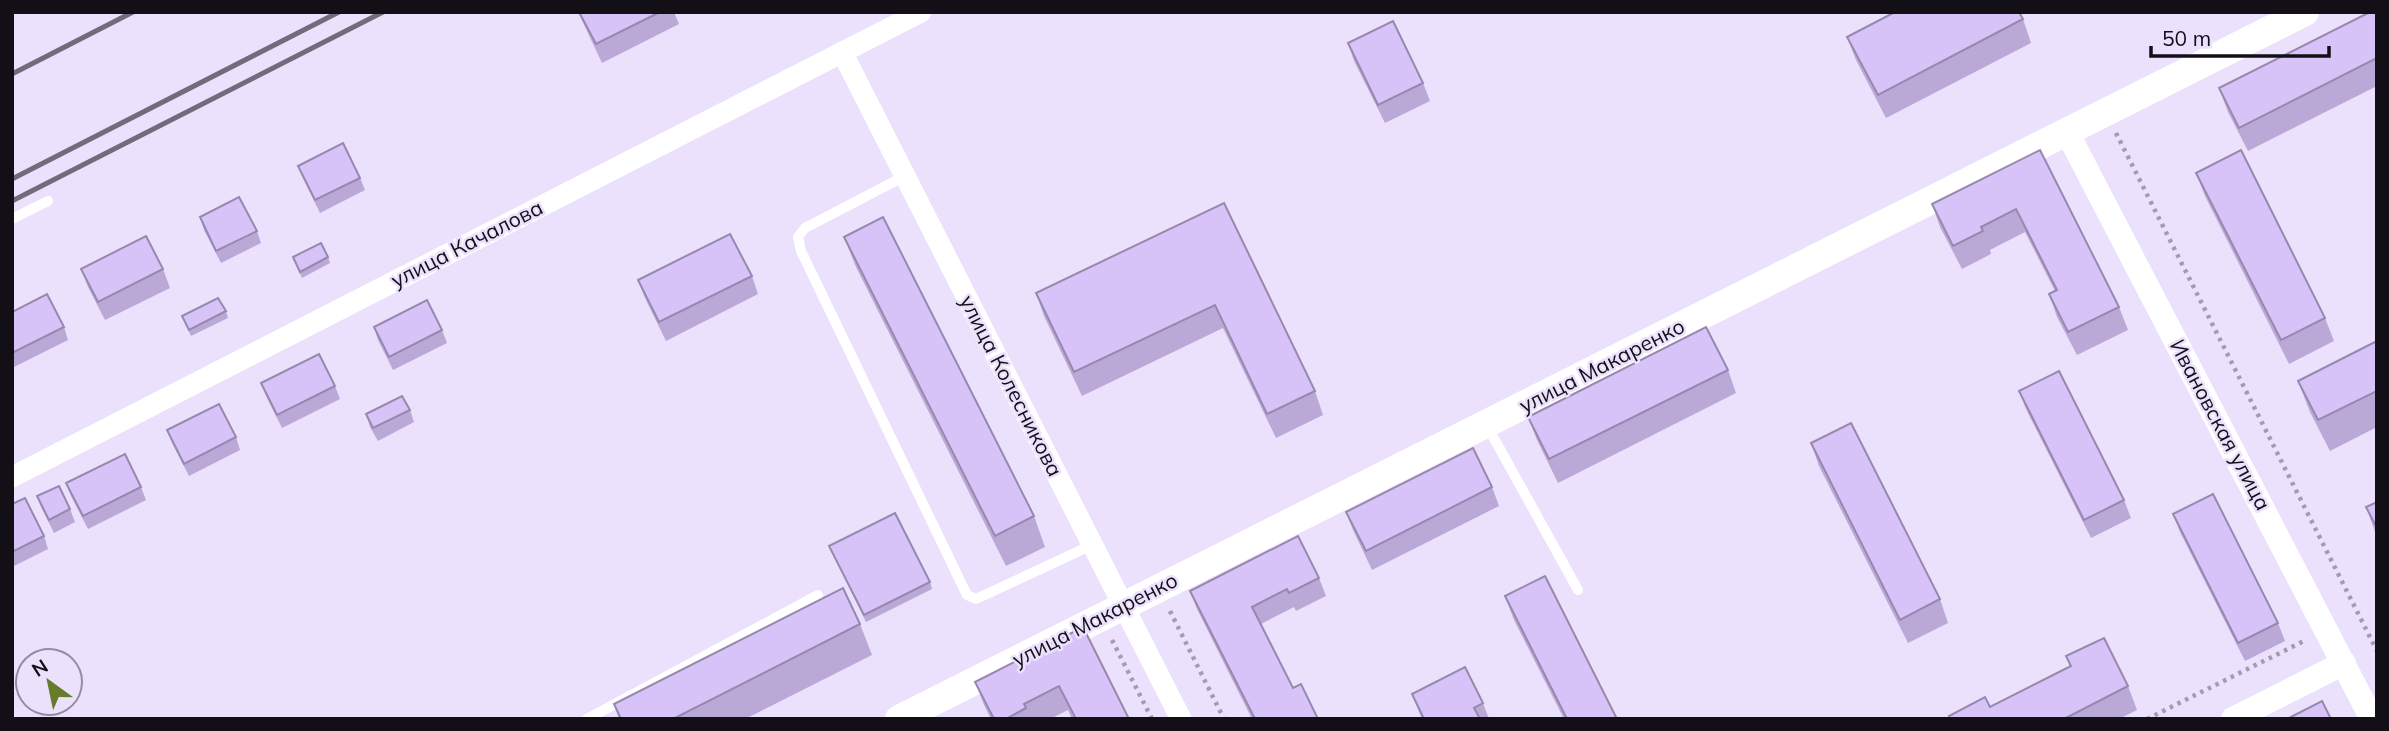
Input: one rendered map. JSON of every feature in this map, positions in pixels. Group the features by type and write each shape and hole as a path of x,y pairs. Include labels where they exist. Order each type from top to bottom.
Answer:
{"main road":[{"name":"улица Макаренко","path":"899,719 2305,12"}],"street":[{"name":"улица Качалова","path":"12,477 921,12"},
{"name":"улица Колесникова","path":"842,52 1092,545 1112,612 1181,719"},
{"name":"Ивановская улица","path":"2067,132 2372,719"},
{"path":"2233,719 2344,663"}],"lane":[{"path":"905,176 805,228 798,237 801,251 967,594 976,599 1092,545"},
{"path":"12,219 48,201"},
{"path":"1486,424 1578,590"},
{"path":"587,719 818,595"}],"path":[{"path":"2105,113 2377,651"},
{"path":"1159,588 1224,719"},
{"path":"1112,612 1152,719"},
{"path":"2147,719 2307,639"}],"building":[{"path":"579,12 660,12 596,44"},
{"path":"1895,12 2019,12 2023,19 1878,95 1847,37"},
{"path":"2370,12 2377,12 2377,58 2239,128 2219,88"},
{"path":"1393,21 1423,83 1378,105 1348,43"},
{"path":"343,143 360,178 315,200 298,166"},
{"path":"2040,150 2119,307 2068,332 2049,294 2057,290 2016,209 1981,227 1983,231 1953,246 1932,204"},
{"path":"2241,150 2325,318 2281,340 2196,173"},
{"path":"239,197 257,231 216,251 200,217"},
{"path":"1224,203 1315,391 1267,414 1215,305 1074,372 1036,293"},
{"path":"883,217 1034,516 995,536 844,237"},
{"path":"730,234 752,276 659,322 638,280"},
{"path":"146,236 163,269 98,302 81,269"},
{"path":"321,243 328,257 300,272 293,257"},
{"path":"47,294 64,327 12,353 12,312"},
{"path":"218,298 226,311 189,330 182,316"},
{"path":"427,300 442,330 389,357 374,327"},
{"path":"1706,327 1728,370 1549,459 1528,417"},
{"path":"2377,341 2377,391 2318,420 2298,381"},
{"path":"319,354 335,386 277,415 261,383"},
{"path":"2059,371 2124,500 2084,520 2019,391"},
{"path":"402,396 410,410 373,428 366,414"},
{"path":"219,404 236,437 184,464 167,430"},
{"path":"1851,423 1940,599 1900,620 1811,443"},
{"path":"1473,448 1492,487 1366,551 1346,512"},
{"path":"125,454 141,487 83,516 66,483"},
{"path":"59,486 70,509 49,520 37,496"},
{"path":"2213,494 2278,623 2238,643 2173,514"},
{"path":"25,498 44,536 12,552 12,504"},
{"path":"2377,502 2377,528 2366,507"},
{"path":"895,513 930,582 864,615 829,546"},
{"path":"1298,536 1319,578 1289,593 1287,589 1252,607 1293,688 1301,684 1318,719 1255,719 1190,591"},
{"path":"1545,576 1617,719 1567,719 1505,596"},
{"path":"843,588 860,624 673,719 621,719 614,704"},
{"path":"1083,627 1129,719 1076,719 1059,686 1024,704 1026,708 1006,719 994,719 975,682"},
{"path":"2104,638 2128,686 2064,719 1950,719 1949,716 1985,697 1990,707 2071,666 2066,656"},
{"path":"1465,667 1483,703 1474,708 1480,719 1424,719 1412,694"},
{"path":"2322,701 2331,719 2287,719"}],"railway":[{"path":"12,74 133,12"},
{"path":"12,179 339,12"},
{"path":"12,201 383,12"}]}
